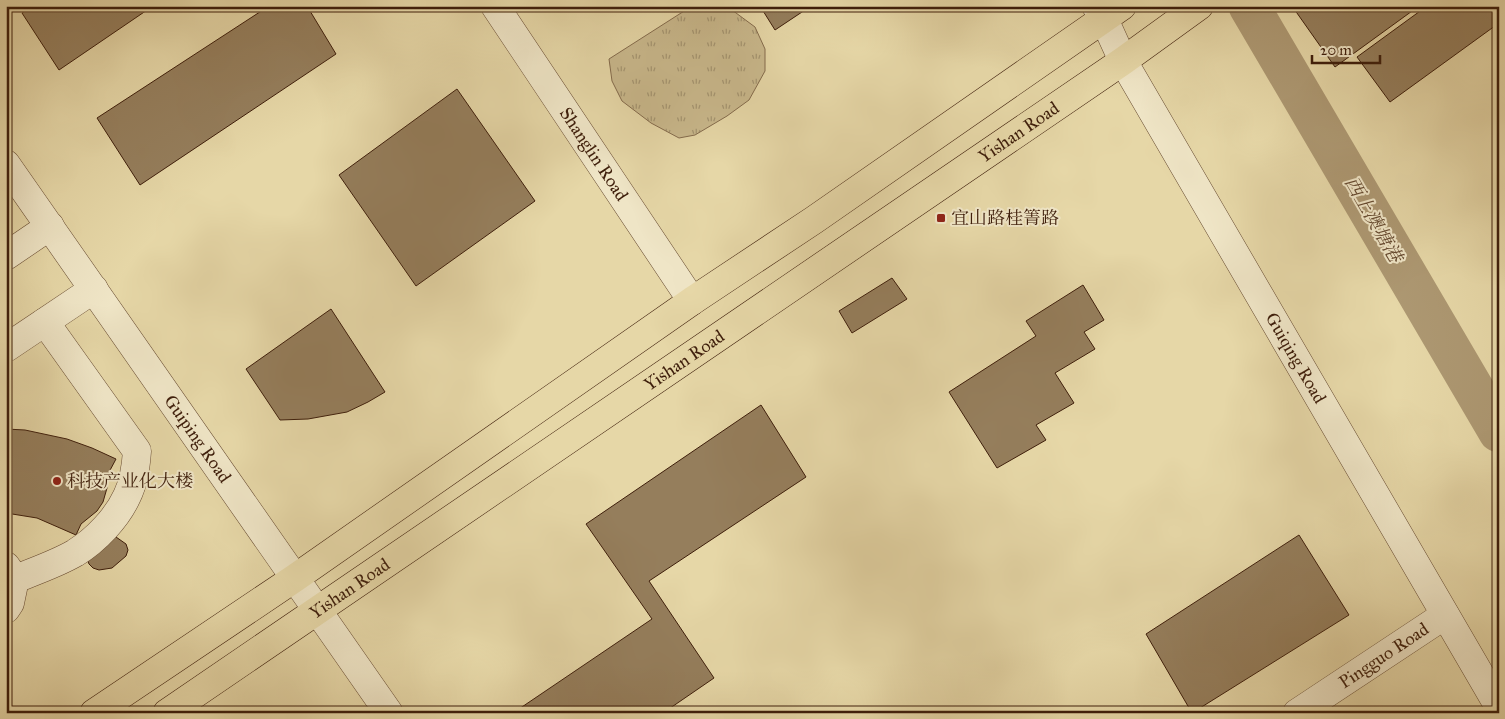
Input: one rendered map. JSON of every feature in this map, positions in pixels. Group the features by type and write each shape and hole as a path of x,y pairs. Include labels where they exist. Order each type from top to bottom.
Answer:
{"main road":[{"name":"Yishan Road","path":"167,713 1123,62 1197,8"},
{"path":"94,713 295,578 692,301 814,220 1108,10"}],"street":[{"name":"Shanglin Road","path":"495,6 692,301"},
{"name":"Guiqing Road","path":"1108,10 1123,62 1499,707"},
{"name":"Guiping Road","path":"6,164 389,713"},
{"path":"6,256 50,226"},
{"path":"6,348 94,289"},
{"path":"6,609 10,603 10,572 52,564 76,552 98,535 113,518 127,496 136,470 137,451 45,322"},
{"name":"Pingguo Road","path":"1297,713 1445,615"}],"green space":[{"path":"692,6 722,6 732,10 755,27 765,49 765,71 749,100 695,135 679,138 651,123 622,101 612,81 609,59"}],"building":[{"path":"32,6 153,6 59,70 22,13"},
{"path":"269,6 307,6 336,54 140,185 97,118"},
{"path":"760,6 811,6 775,30"},
{"path":"1292,6 1419,6 1335,67"},
{"path":"1427,6 1499,6 1499,23 1390,102 1357,57"},
{"path":"457,89 535,201 416,286 339,175"},
{"path":"892,278 907,299 852,333 839,311"},
{"path":"1083,285 1104,320 1084,332 1095,349 1055,373 1074,403 1036,425 1046,440 997,468 949,392 1036,336 1026,321"},
{"path":"331,309 385,392 347,412 308,419 280,420 246,369"},
{"path":"761,405 806,477 649,581 714,678 663,713 513,713 652,619 586,524"},
{"name":"科技产业化大楼","path":"6,429 25,430 67,439 116,459 108,474 103,502 97,511 81,524 76,535 37,518 6,513"},
{"path":"1299,535 1349,615 1192,713 1146,634"},
{"path":"109,537 116,537 126,544 128,550 126,556 112,568 99,570 93,568 87,559"}],"waterway":[{"name":"西上澳塘港","path":"1249,6 1499,432"}],"place":[{"name":"宜山路桂箐路","path":"941,218"},
{"name":"科技产业化大楼","path":"57,481"}]}
